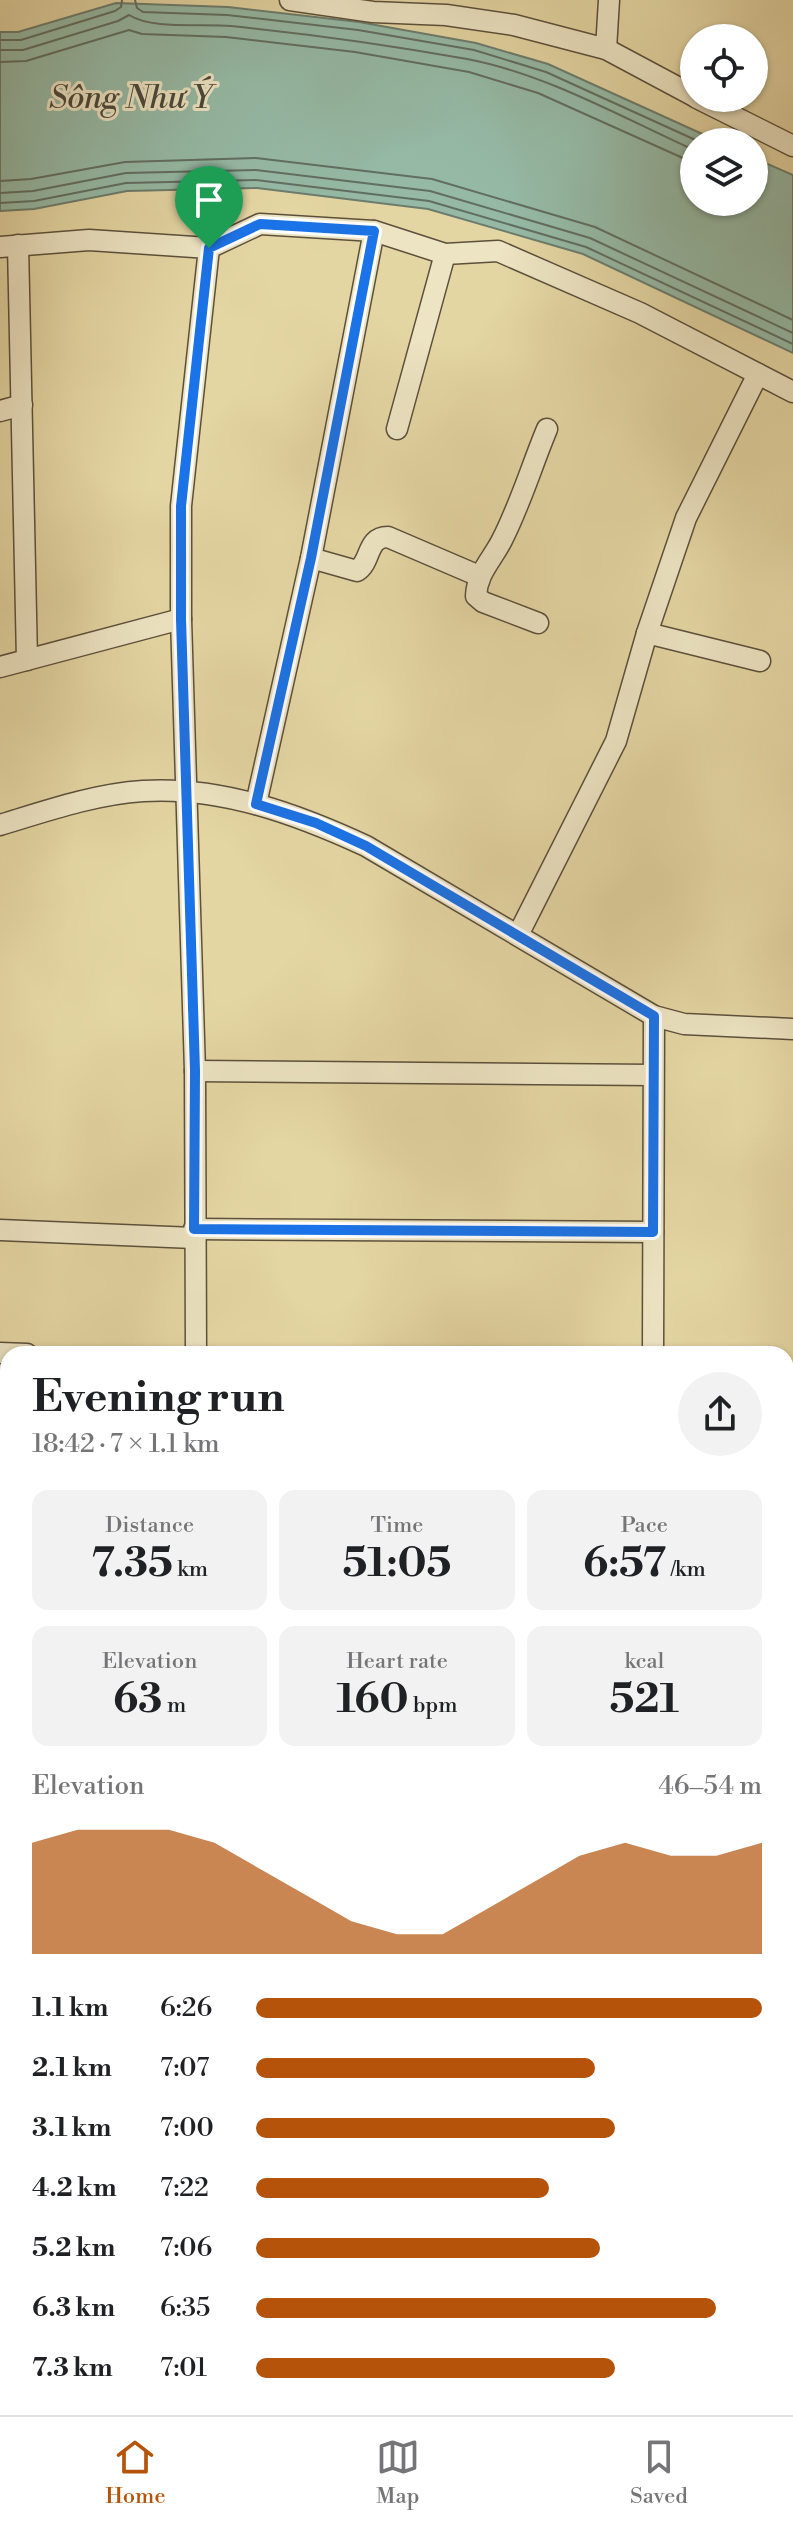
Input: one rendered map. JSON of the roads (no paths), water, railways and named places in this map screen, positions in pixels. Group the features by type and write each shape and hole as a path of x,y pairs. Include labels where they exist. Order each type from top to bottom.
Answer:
{"street":[{"path":"290,0 373,12 446,15 514,25 606,49 680,88"},
{"path":"606,49 609,0"},
{"path":"726,112 793,146"},
{"path":"27,660 22,405 9,246 89,240 209,248 260,224 374,231 445,254 498,251 640,313 793,392"},
{"path":"256,804 311,558 374,231"},
{"path":"196,1346 195,1071 181,619 181,506 209,248"},
{"path":"397,429 445,254"},
{"path":"518,935 616,741 647,633 686,518 758,374"},
{"path":"0,411 22,405"},
{"path":"538,623 483,602 476,596 479,576 502,540 547,429"},
{"path":"311,558 357,571 364,564 373,541 378,537 388,537 479,576"},
{"path":"0,667 181,619"},
{"path":"647,633 760,661"},
{"path":"0,825 63,806 141,791 188,791 256,804 316,823 366,846 654,1016 684,1024 793,1029"},
{"path":"653,1346 654,1016"},
{"path":"195,1071 653,1075"},
{"path":"0,1230 194,1234 653,1232"}],"water":[{"name":"Sông Như Ý","path":"116,3 228,7 359,22 476,43 548,64 689,128 680,128 680,216 768,216 768,164 793,175 793,353 583,254 428,209 257,188 127,191 34,209 0,211 0,32 18,32"}]}
